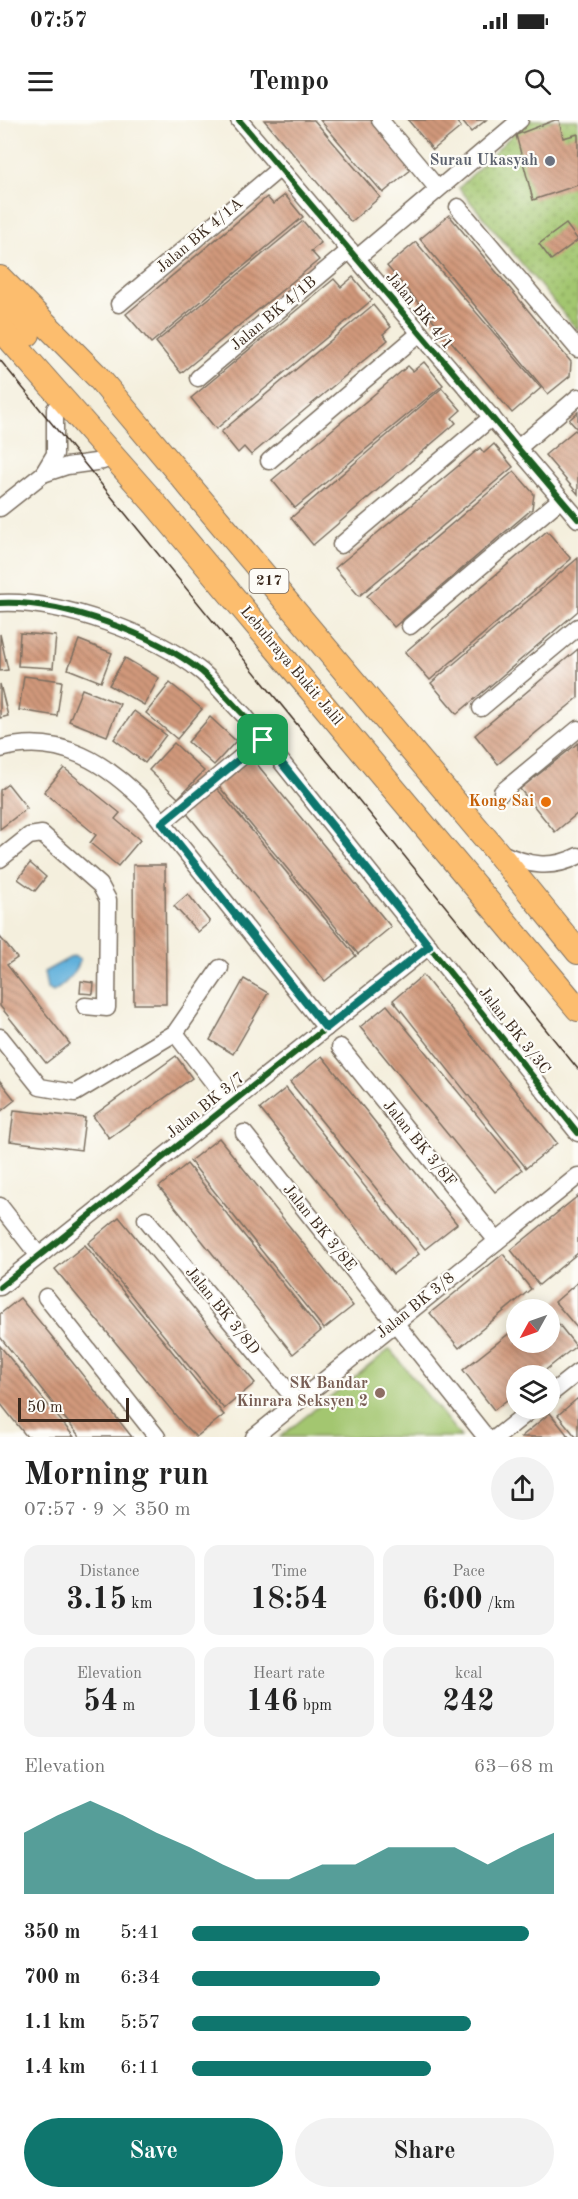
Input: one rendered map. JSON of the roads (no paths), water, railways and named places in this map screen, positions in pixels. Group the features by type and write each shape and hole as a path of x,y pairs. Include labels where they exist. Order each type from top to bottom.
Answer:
{"highway":[{"name":"217","path":"0,278 97,376 497,852 578,952"},
{"path":"0,306 37,343 134,459 156,505"},
{"name":"Lebuhraya Bukit Jalil","path":"0,328 156,505 578,1009"},
{"path":"0,351 164,528 189,544"}],"street":[{"name":"Jalan BK 4/1","path":"240,120 578,519"},
{"path":"380,120 438,189"},
{"name":"Jalan BK 4/1B","path":"198,378 438,189 520,120"},
{"name":"Jalan BK 4/1A","path":"119,304 280,168"},
{"path":"459,207 578,349"},
{"path":"269,461 420,333"},
{"path":"518,448 578,398"},
{"path":"43,474 55,454 55,409"},
{"path":"341,545 492,417"},
{"path":"0,508 43,474 67,466 103,460"},
{"path":"410,626 561,499"},
{"name":"Jalan BK 3/3C","path":"0,603 32,604 61,610 148,640 202,672 244,715 578,1133"},
{"path":"481,708 578,627"},
{"path":"502,792 578,729"},
{"path":"162,823 263,740"},
{"path":"0,749 18,744 41,743 67,747 112,772 131,788 162,823 326,1028"},
{"path":"0,859 29,836 42,834 100,885 108,900 107,1008 85,1006"},
{"path":"497,852 521,862 537,865 552,864 578,856"},
{"name":"Jalan BK 3/7","path":"0,1287 429,946"},
{"path":"0,1037 40,1087 75,1093 175,1033 220,968"},
{"path":"175,1033 230,1104"},
{"name":"Jalan BK 3/8F","path":"340,1047 497,1241"},
{"name":"Jalan BK 3/8E","path":"244,1133 486,1437"},
{"name":"Jalan BK 3/8","path":"254,1437 578,1176"},
{"path":"0,1206 39,1256"},
{"name":"Jalan BK 3/8D","path":"146,1219 297,1402"},
{"path":"46,1297 157,1437"},
{"path":"560,1386 578,1372"},
{"path":"497,1437 519,1419"}],"water":[{"path":"73,956 80,959 74,973 53,992 47,989 44,972"}],"tram line":[{"path":"0,360 578,1069"}],"place":[{"name":"Surau Ukasyah","path":"550,161"},
{"name":"Kong Sai","path":"546,802"},
{"name":"SK Bandar Kinrara Seksyen 2","path":"380,1393"}]}
